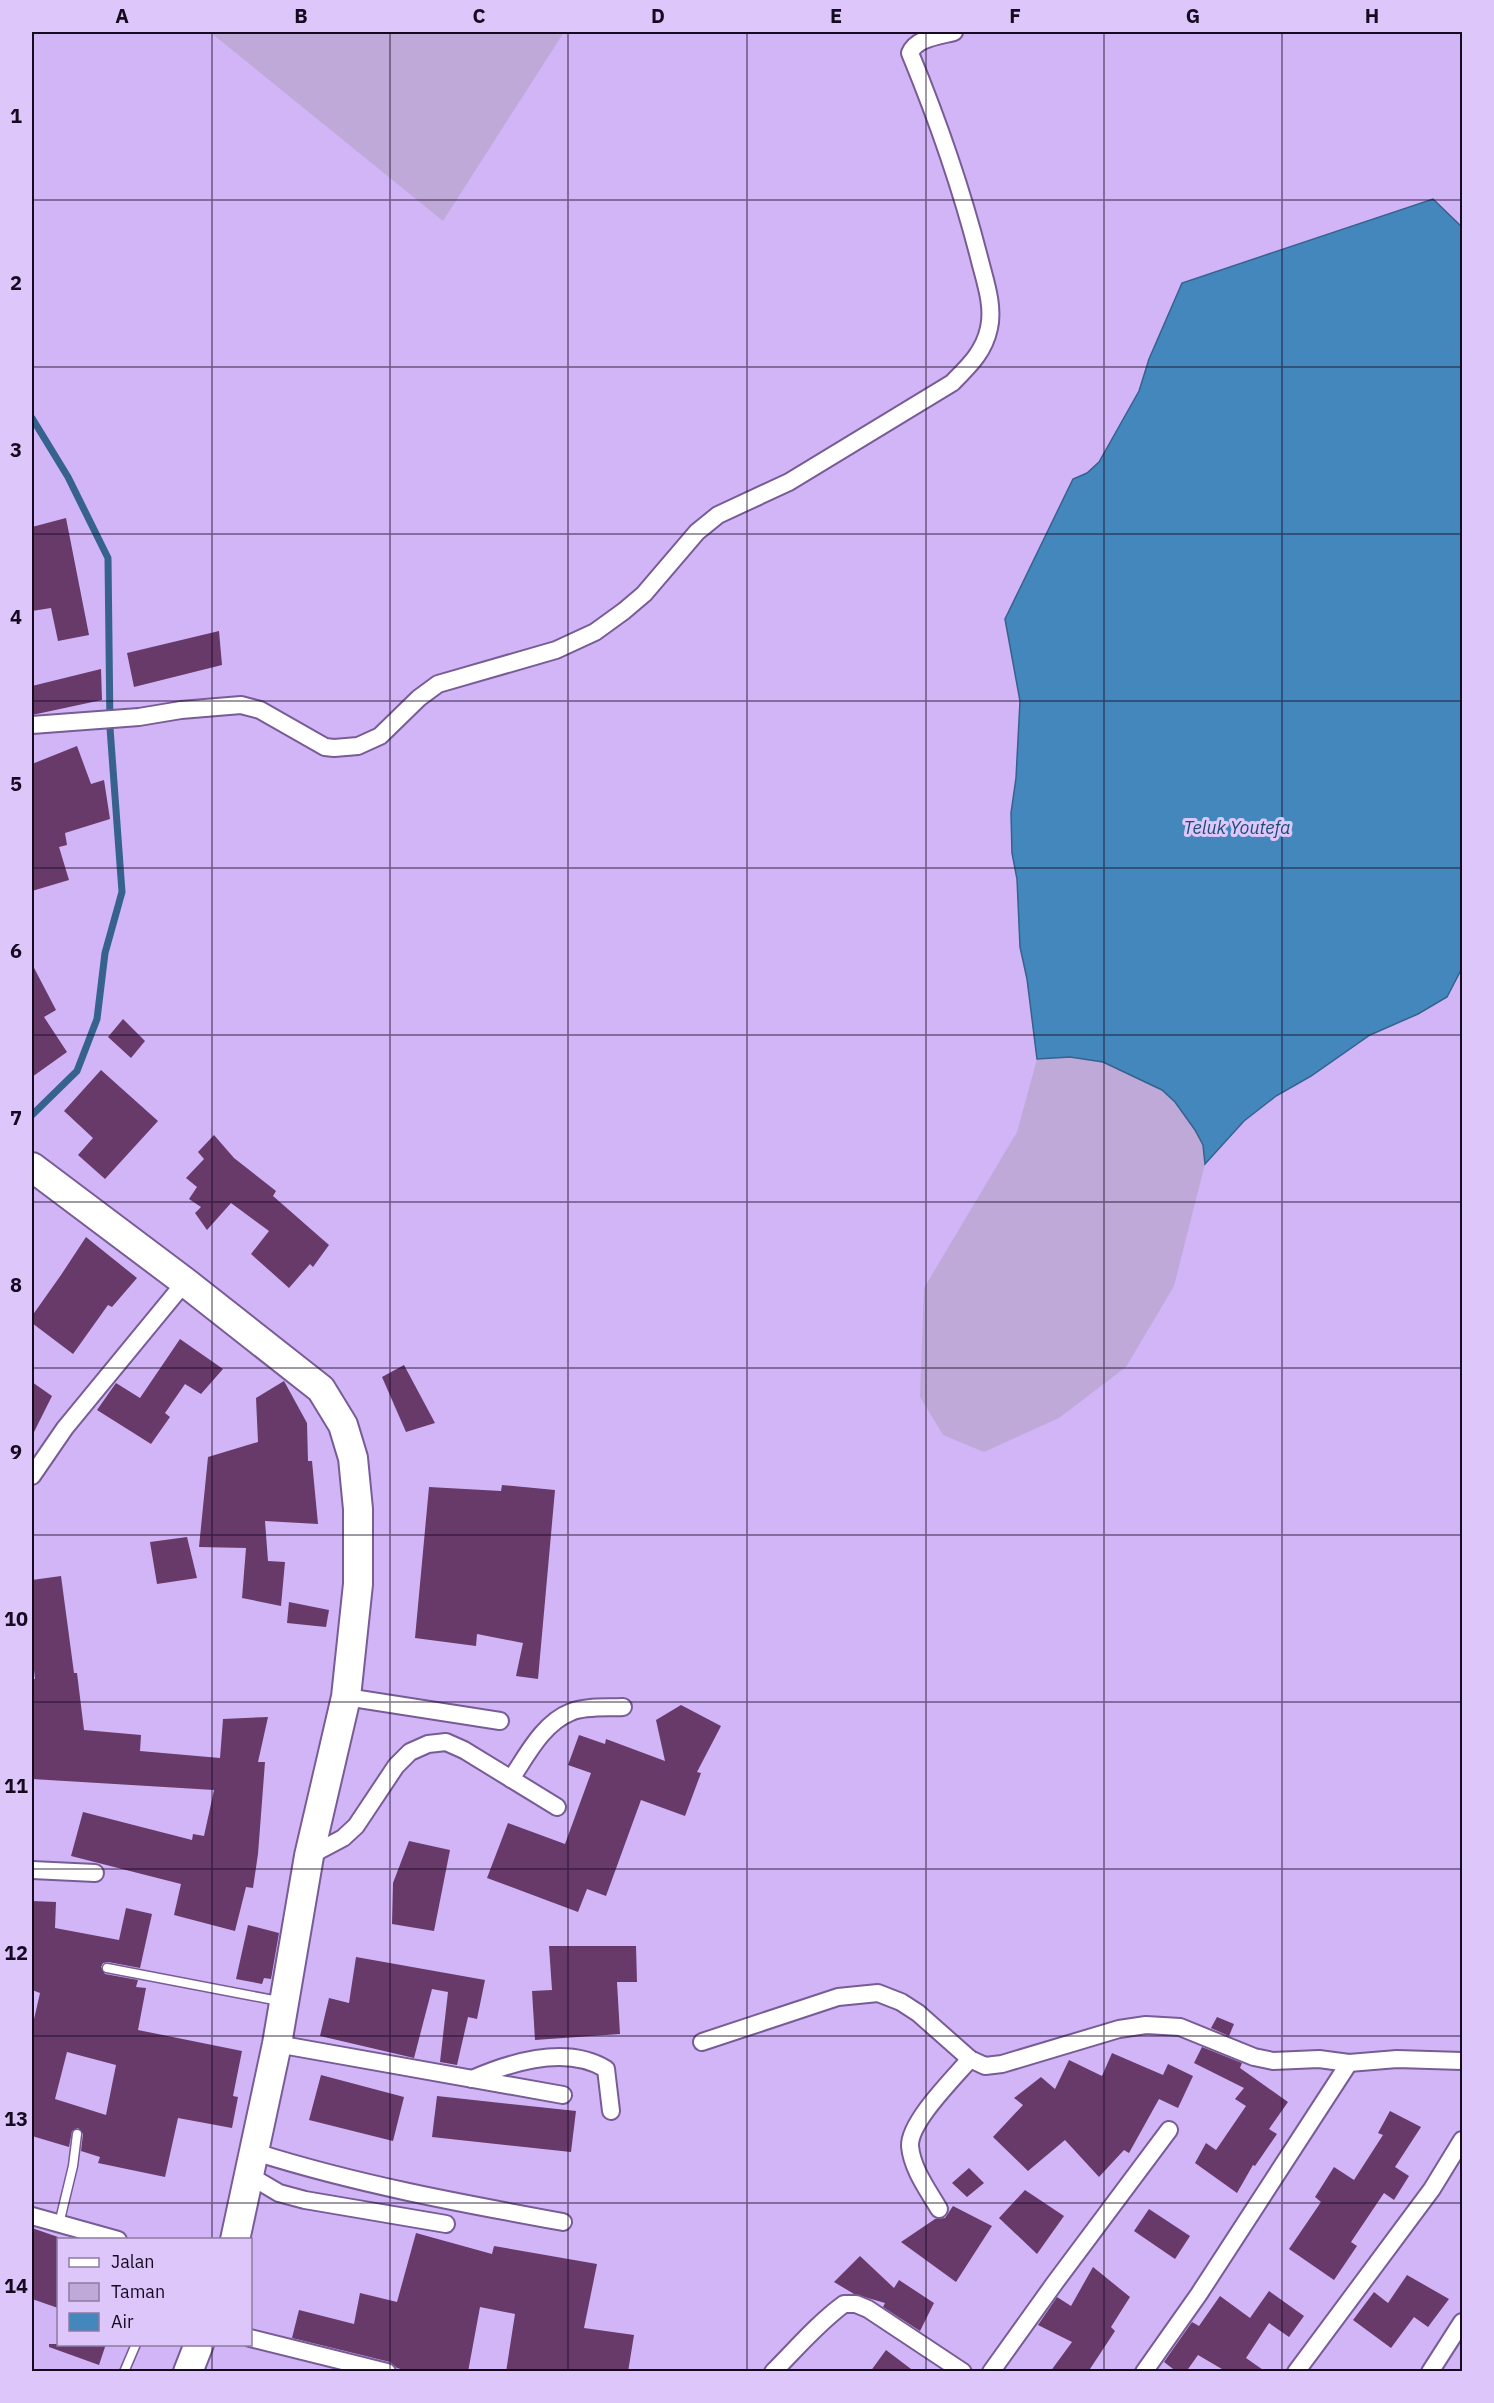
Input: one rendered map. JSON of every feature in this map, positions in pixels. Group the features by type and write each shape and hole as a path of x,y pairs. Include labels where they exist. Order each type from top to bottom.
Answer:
{"highway":[{"path":"37,1172 185,1282 321,1389 343,1425 353,1458 358,1509 358,1584 346,1697 309,1856 282,2001 277,2044 235,2238"},
{"path":"188,2372 198,2346"}],"street":[{"path":"35,725 139,717 190,709 241,705 260,710 326,747 358,746 380,736 419,698 438,684 556,650 595,632 644,594 697,532 718,515 789,482 952,383 974,362 983,348 990,326 989,298 973,235 938,120 910,53 913,47 926,39 954,32"},
{"path":"32,1476 64,1428 185,1282"},
{"path":"346,1697 500,1721"},
{"path":"511,1779 537,1740 554,1721 573,1711 623,1707"},
{"path":"309,1856 343,1839 356,1826 396,1766 410,1752 428,1744 446,1742 464,1750 557,1807"},
{"path":"32,1870 95,1873"},
{"path":"702,2042 838,1997 878,1993 901,2002 918,2013 970,2059 984,2066 1002,2064 1119,2029 1146,2025 1180,2027 1254,2057 1273,2061 1319,2059 1349,2064 1397,2059 1462,2061"},
{"path":"277,2044 563,2096"},
{"path":"471,2079 496,2068 541,2059 561,2057 594,2062 606,2069 611,2111"},
{"path":"939,2209 916,2170 910,2145 919,2119 970,2059"},
{"path":"1144,2372 1199,2294 1349,2064"},
{"path":"991,2372 1169,2130"},
{"path":"1296,2372 1432,2189 1462,2140"},
{"path":"252,2164 320,2172 414,2195 563,2222"},
{"path":"252,2164 279,2193 305,2200 446,2224"},
{"path":"32,2216 111,2238"},
{"path":"773,2372 827,2316 844,2304 856,2304 868,2308 963,2372"},
{"path":"1430,2372 1462,2322"},
{"path":"252,2338 387,2372"}],"lane":[{"path":"107,1968 282,2001"},
{"path":"59,2224 73,2166 77,2134"},
{"path":"124,2372 135,2346"}],"green space":[{"path":"210,32 564,32 443,221"},
{"path":"1070,1057 1103,1062 1162,1090 1175,1102 1195,1130 1203,1145 1205,1164 1174,1286 1126,1367 1059,1418 984,1452 943,1435 920,1397 924,1288 1017,1132 1037,1059"}],"water":[{"name":"Teluk Youtefa","path":"1433,199 1462,227 1462,968 1447,997 1418,1014 1370,1035 1311,1076 1276,1096 1244,1121 1205,1164 1203,1145 1195,1130 1175,1102 1162,1090 1103,1062 1070,1057 1037,1059 1027,979 1020,947 1017,879 1012,853 1011,813 1016,778 1020,701 1005,619 1073,479 1087,473 1099,462 1139,391 1149,359 1182,283"}],"building":[{"path":"66,518 89,635 58,641 51,608 32,611 32,527"},
{"path":"219,631 222,665 134,687 127,653"},
{"path":"101,669 102,700 32,715 32,686"},
{"path":"77,746 91,784 104,780 110,819 65,833 67,845 59,847 69,880 32,891 32,764"},
{"path":"32,964 56,1010 44,1017 67,1052 32,1077"},
{"path":"123,1019 145,1041 131,1058 108,1037"},
{"path":"101,1070 158,1121 105,1179 78,1155 93,1138 64,1111"},
{"path":"214,1135 234,1158 276,1191 273,1196 329,1245 313,1267 310,1264 289,1288 251,1254 269,1231 231,1203 207,1230 195,1213 201,1207 189,1199 197,1187 186,1178 204,1159 198,1152"},
{"path":"86,1237 137,1278 112,1307 108,1305 73,1354 32,1323 32,1316"},
{"path":"180,1339 223,1369 201,1394 185,1384 165,1413 170,1417 151,1444 97,1410 116,1383 140,1398"},
{"path":"404,1365 435,1423 406,1432 382,1377"},
{"path":"284,1381 307,1423 308,1461 312,1461 318,1524 265,1521 268,1561 285,1562 281,1606 242,1598 246,1548 199,1547 208,1457 258,1442 256,1398"},
{"path":"32,1382 52,1396 32,1436"},
{"path":"502,1485 555,1490 538,1679 516,1676 523,1643 477,1634 476,1646 415,1638 429,1487 501,1491"},
{"path":"187,1537 197,1578 157,1584 150,1542"},
{"path":"61,1576 84,1730 141,1735 140,1751 220,1758 223,1719 268,1717 258,1762 265,1762 253,1888 246,1887 235,1931 174,1915 181,1884 71,1856 83,1812 192,1840 193,1834 204,1836 214,1790 32,1779 32,1679 35,1679 32,1652 32,1580"},
{"path":"289,1602 329,1610 326,1627 287,1623"},
{"path":"681,1705 721,1726 697,1772 701,1773 685,1816 641,1800 606,1896 587,1889 578,1912 487,1878 508,1823 565,1844 591,1773 568,1765 579,1735 605,1744 606,1739 665,1761 656,1720"},
{"path":"409,1841 450,1850 434,1931 392,1924 393,1883"},
{"path":"32,1901 56,1902 55,1928 119,1940 126,1908 152,1914 140,1968 108,1962 103,1963 101,1967 105,1974 138,1980 136,1987 146,1988 138,2030 242,2051 233,2096 238,2097 232,2128 178,2118 165,2177 98,2163 100,2157 81,2151 83,2134 78,2128 72,2131 69,2147 32,2136 32,2028 40,1993 32,1990","holes":["67,2052 116,2065 106,2115 55,2099"]},
{"path":"248,1925 279,1933 271,1979 264,1978 262,1984 236,1979"},
{"path":"549,1946 636,1946 637,1982 617,1982 620,2034 535,2040 532,1991 552,1990"},
{"path":"356,1957 485,1980 477,2019 468,2017 457,2065 440,2062 448,1992 432,1989 414,2058 320,2036 329,1998 349,2003"},
{"path":"1217,2017 1234,2024 1229,2036 1211,2028"},
{"path":"1202,2047 1242,2063 1240,2068 1288,2102 1269,2129 1277,2134 1255,2166 1253,2165 1237,2193 1195,2163 1206,2143 1216,2150 1246,2106 1235,2099 1244,2088 1194,2063"},
{"path":"1112,2053 1163,2075 1168,2064 1193,2076 1178,2108 1159,2099 1129,2153 1124,2150 1099,2177 1065,2140 1028,2171 993,2137 1023,2105 1014,2098 1041,2077 1055,2089 1069,2060 1102,2076"},
{"path":"321,2075 404,2097 393,2141 309,2120"},
{"path":"437,2096 576,2111 571,2152 432,2137"},
{"path":"1390,2111 1421,2127 1395,2167 1409,2176 1394,2200 1384,2193 1351,2242 1357,2246 1334,2280 1289,2249 1321,2202 1315,2197 1334,2167 1354,2180 1383,2135 1378,2133"},
{"path":"969,2168 984,2183 967,2197 952,2183"},
{"path":"1025,2190 1064,2216 1037,2254 999,2218"},
{"path":"953,2206 992,2226 956,2282 901,2242 935,2219 945,2218"},
{"path":"1149,2209 1190,2236 1175,2259 1134,2231"},
{"path":"32,2228 58,2237 57,2308 32,2299"},
{"path":"416,2233 492,2254 494,2246 597,2264 584,2328 634,2335 628,2372 506,2372 515,2314 480,2307 468,2372 411,2372 397,2368 390,2362 292,2338 299,2310 354,2324 360,2293 397,2302"},
{"path":"860,2256 894,2288 899,2280 934,2303 920,2331 883,2307 885,2303 854,2294 834,2282"},
{"path":"1093,2267 1130,2297 1111,2327 1115,2331 1088,2372 1050,2372 1072,2342 1038,2325 1057,2297 1071,2306"},
{"path":"1407,2275 1449,2299 1428,2327 1414,2317 1391,2348 1353,2320 1374,2292 1388,2303"},
{"path":"1269,2291 1304,2316 1289,2337 1269,2323 1246,2358 1266,2372 1227,2372 1198,2355 1186,2372 1177,2372 1164,2362 1192,2322 1199,2326 1220,2296 1250,2318"},
{"path":"49,2344 105,2346 99,2365 49,2347"},
{"path":"886,2350 915,2372 870,2372"}],"waterway":[{"path":"32,418 68,477 108,558 110,728 122,892 105,953 97,1019 77,1071 32,1115"}]}
